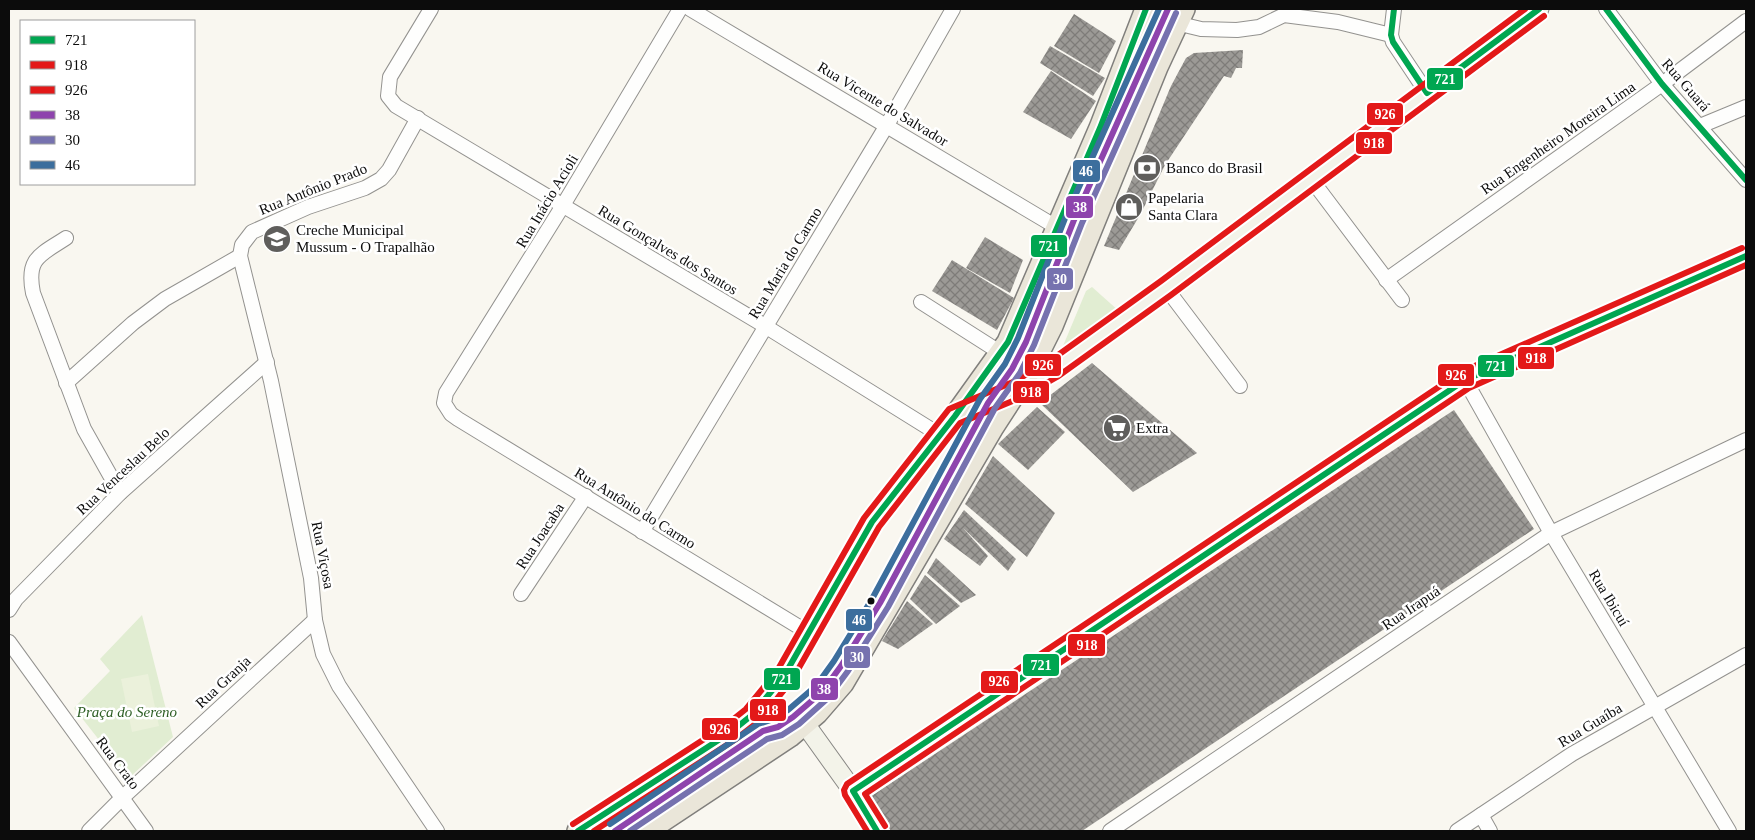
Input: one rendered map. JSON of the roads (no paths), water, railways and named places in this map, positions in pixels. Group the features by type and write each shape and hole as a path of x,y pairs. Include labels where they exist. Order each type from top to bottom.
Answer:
{"main road":[{"path":"578,831 732,732 752,715 784,676 872,522 955,416 1001,353 1015,328 1058,228 1146,9"},
{"path":"955,416 1018,390 1052,370 1166,288 1540,9"},
{"path":"646,831 805,724 843,683 993,427 1030,370 1052,326 1180,16"},
{"path":"805,724 853,791 1465,380 1746,256"}],"street":[{"name":"Rua Gonçalves dos Santos","path":"431,9 390,77 387,90 392,102 562,207 765,326 940,435"},
{"name":"Rua Inácio Acioli","path":"446,409 444,403 446,393 562,207 680,9"},
{"name":"Rua Vicente do Salvador","path":"690,9 1058,228"},
{"name":"Rua Maria do Carmo","path":"642,532 887,125 953,9"},
{"path":"1146,9 1180,16 1201,29 1237,30 1259,27 1286,12 1391,35"},
{"path":"1394,9 1391,35 1396,47 1427,93"},
{"name":"Rua Guará","path":"1606,9 1662,84 1746,180"},
{"name":"Rua Engenheiro Moreira Lima","path":"1386,280 1662,84 1746,21"},
{"path":"1700,126 1746,107"},
{"name":"Rua Antônio Prado","path":"240,256 242,245 252,232 308,207 365,188 381,179 389,170 418,118"},
{"path":"1312,179 1402,300"},
{"path":"66,238 36,258 30,268 30,279 38,311 84,429 120,493"},
{"path":"66,383 133,323 165,300 240,256"},
{"name":"Rua Viçosa","path":"240,256 267,362 311,578 315,620 322,654 339,686 437,831"},
{"path":"1166,288 1240,386"},
{"path":"921,302 1001,353"},
{"name":"Rua Venceslau Belo","path":"9,610 16,599 120,493 267,362"},
{"name":"Rua Ibicuí","path":"1465,380 1551,532 1729,831"},
{"name":"Rua Antônio do Carmo","path":"446,409 458,419 809,632"},
{"name":"Rua Irapuá","path":"1110,831 1551,532 1746,440"},
{"name":"Rua Joacaba","path":"521,594 586,496"},
{"name":"Rua Granja","path":"89,831 123,797 315,620"},
{"name":"Rua Crato","path":"9,642 146,831"},
{"name":"Rua Guaíba","path":"1457,831 1572,754 1654,705 1746,655"},
{"path":"853,791 877,831"},
{"path":"1481,815 1490,831"}],"place":[{"name":"Banco do Brasil","path":"1147,168"},
{"name":"Papelaria Santa Clara","path":"1129,207"},
{"name":"Creche Municipal Mussum - O Trapalhão","path":"277,239"},
{"name":"Extra","path":"1117,428"}],"park label":[{"name":"Praça do Sereno","path":"127,712"}]}
